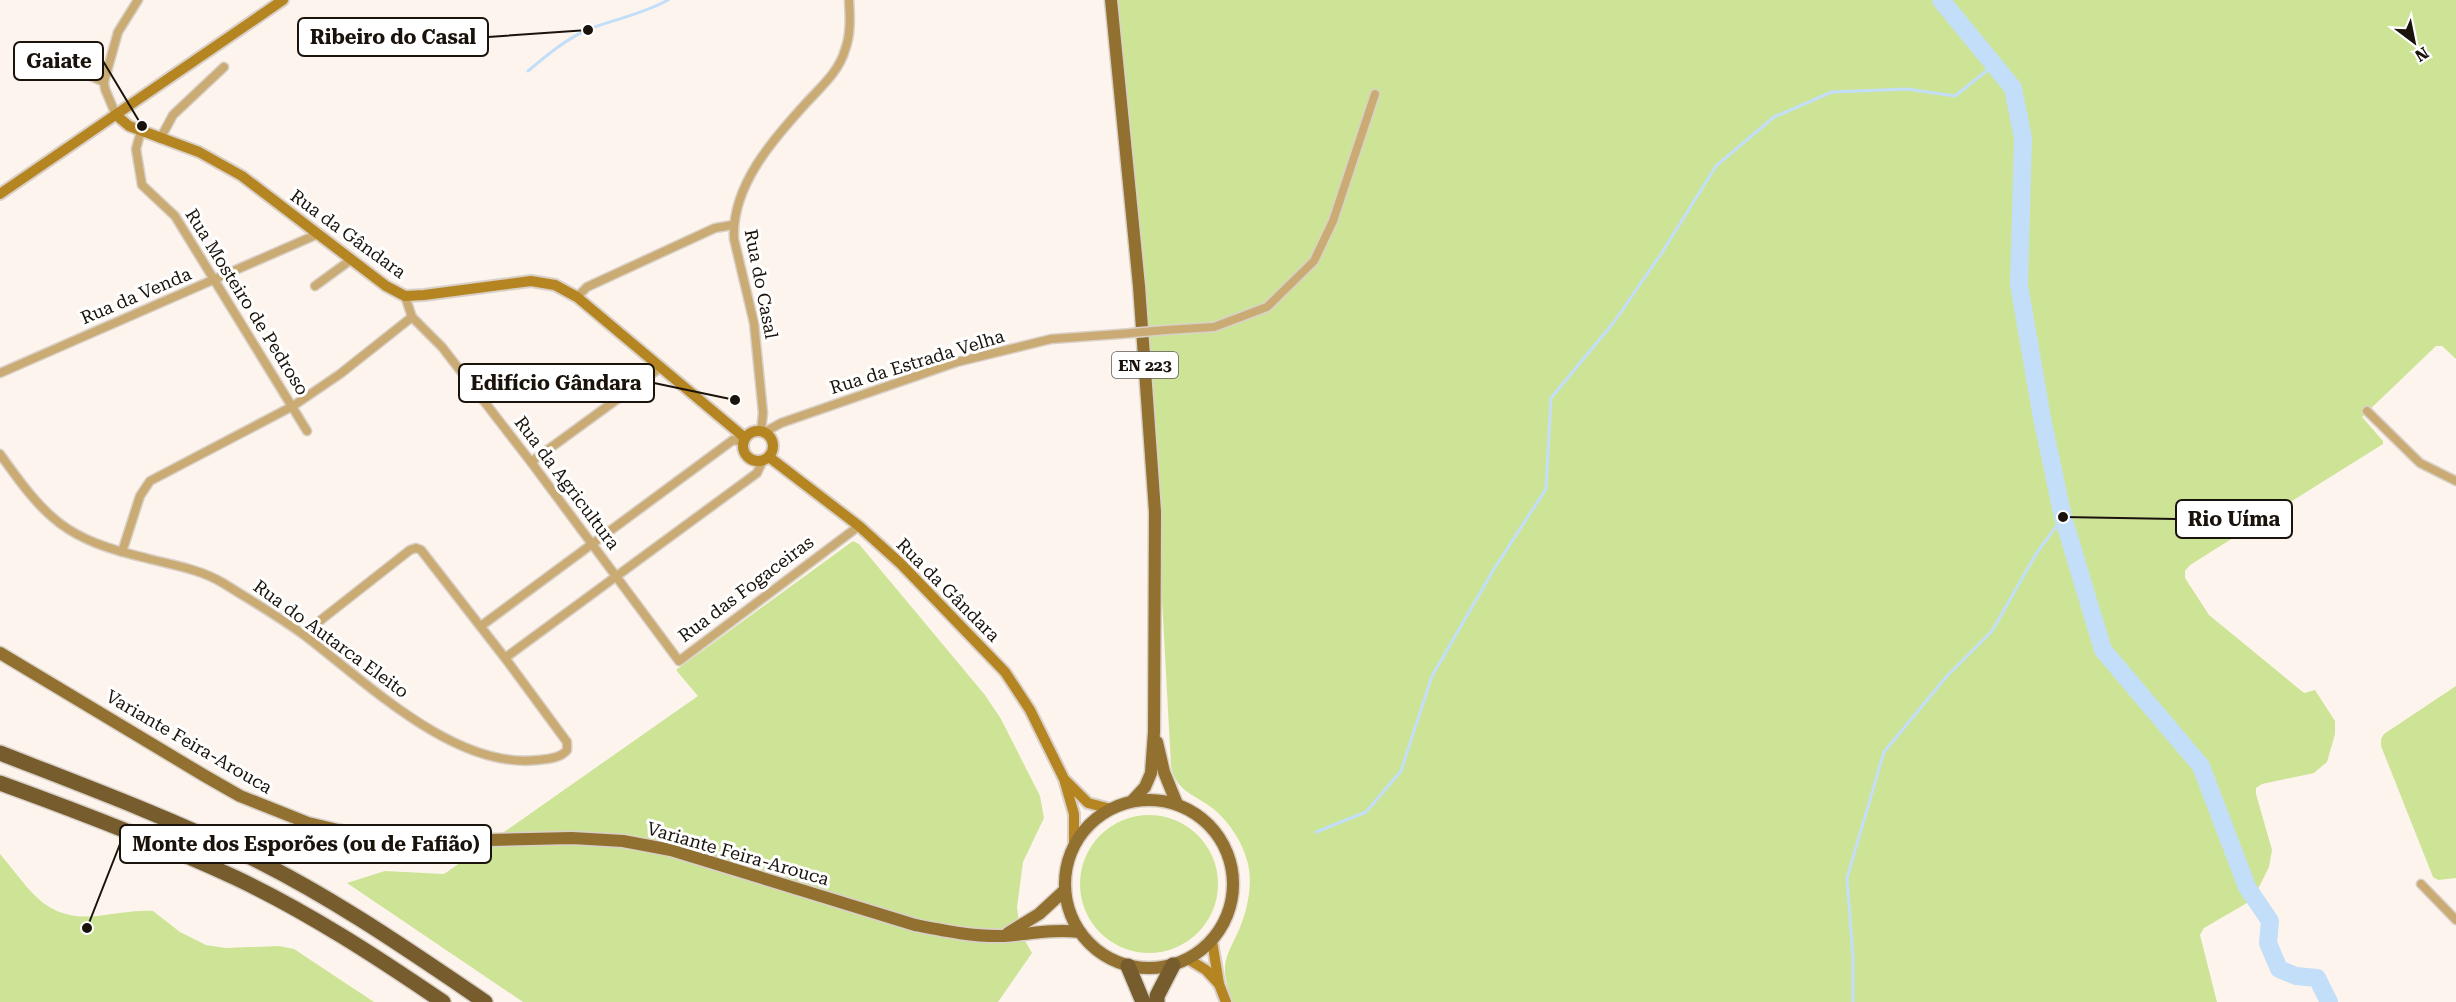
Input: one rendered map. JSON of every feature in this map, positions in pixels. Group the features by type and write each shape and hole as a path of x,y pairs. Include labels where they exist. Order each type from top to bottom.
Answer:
{"highway":[{"path":"0,753 125,801 246,854 339,905 485,1002"},
{"path":"0,783 110,823 238,879 321,924 443,1002"},
{"path":"1157,1002 1157,996 1180,962"},
{"path":"1128,966 1143,1002"}],"main road":[{"path":"0,194 284,0"},
{"name":"EN 223","path":"1112,0 1139,286 1155,512 1154,732 1151,773 1145,787 1132,801"},
{"name":"Rua da Gândara","path":"116,115 129,126 219,162 242,176 386,286 405,296 531,281 555,285 577,297 744,440 743,451 749,459 766,459 859,526 902,564 1005,672 1029,710 1064,779 1074,814 1074,846"},
{"path":"744,440 752,432 763,432 773,443 766,459"},
{"name":"Variante Feira-Arouca","path":"0,653 205,776 249,800 308,823 363,836 406,842 572,838 622,841 671,850 915,925 952,933 1005,936 1047,931 1080,932"},
{"name":"EN 223","path":"1154,732 1164,772 1177,804"},
{"name":"Rua da Gândara","path":"1064,779 1088,802 1111,809"},
{"path":"1148,800 1177,804 1204,819 1214,830 1229,856 1233,878 1232,901 1228,916 1212,941 1180,962 1151,968 1128,966 1101,954 1080,932 1070,912 1065,890 1065,875 1074,846 1089,825 1111,809 1132,801 1148,800"},
{"path":"1005,936 1039,914 1065,890"},
{"path":"1212,941 1219,984 1226,1002"},
{"path":"1180,962 1206,970 1219,984"}],"street":[{"path":"116,115 104,82 118,32 138,0"},
{"name":"Rua do Casal","path":"763,432 764,413 754,323 734,239 733,225 736,206 750,177 779,132 836,70 847,41 850,23 849,0"},
{"path":"58,57 70,68 104,82"},
{"path":"160,138 173,115 224,67"},
{"name":"Rua da Estrada Velha","path":"763,432 781,423 957,362 1051,339 1214,327 1267,307 1314,261 1333,221 1375,94"},
{"name":"Rua Mosteiro de Pedroso","path":"141,131 136,149 142,185 175,216 307,431"},
{"path":"577,297 586,287 715,228 733,225"},
{"name":"Rua da Venda","path":"0,373 318,234"},
{"path":"315,286 352,259"},
{"name":"Rua da Agricultura","path":"405,296 412,317 442,347 617,577"},
{"path":"122,552 140,496 150,481 293,406 340,374 412,317"},
{"path":"531,462 660,368"},
{"path":"2367,411 2420,463 2456,482"},
{"path":"481,626 733,440 744,440"},
{"name":"Rua do Autarca Eleito","path":"0,454 36,503 69,531 122,552 211,576 303,634 416,720 483,755 525,762 561,756 567,750 567,742 506,658"},
{"path":"303,634 416,548 425,553 506,658 757,473 766,459"},
{"name":"Rua das Fogaceiras","path":"617,577 679,661 859,526"},
{"path":"2421,885 2456,920"}],"green space":[{"path":"1118,0 2456,0 2456,359 2442,346 2436,346 2362,417 2383,441 2383,444 2190,565 2185,571 2185,578 2209,615 2304,693 2315,690 2335,721 2335,734 2327,762 2314,773 2262,784 2256,788 2272,850 2269,867 2259,887 2247,903 2204,928 2200,935 2217,1002 1233,1002 1226,980 1225,966 1246,907 1250,881 1248,864 1239,840 1229,825 1211,807 1191,795 1176,781 1171,766 1148,339"},
{"path":"853,541 859,544 985,695 1001,719 1040,796 1044,818 1023,862 1017,907 1020,932 1032,953 998,1002 523,1002 347,883 385,871 444,874 698,696 676,670"},
{"path":"2456,686 2456,878 2438,880 2433,877 2381,746 2381,739 2384,734"},
{"path":"1149,815 1175,820 1198,835 1213,858 1218,884 1213,910 1198,933 1175,948 1149,953 1123,948 1100,933 1085,910 1080,884 1085,858 1100,835 1123,820"},
{"path":"0,854 30,891 51,908 79,916 153,911 180,932 206,945 226,948 279,946 294,949 374,1002 0,1002"}],"waterway":[{"path":"528,71 581,33 668,0"},
{"path":"1941,0 2013,88 2023,138 2019,285 2042,418 2063,517 2103,650 2201,766 2247,887 2270,921 2268,943 2279,969 2296,976 2317,978 2329,1002"},
{"path":"1316,832 1366,812 1401,771 1432,676 1494,569 1546,489 1551,398 1614,322 1661,254 1716,166 1774,117 1832,92 1907,89 1955,96 1994,65"},
{"path":"1853,1002 1853,958 1847,878 1884,752 1947,676 1992,631 2036,554 2063,517"}],"place":[{"name":"Ribeiro do Casal","path":"588,30"},
{"name":"Gaiate","path":"142,126"},
{"name":"Edifício Gândara","path":"735,400"},
{"name":"Rio Uíma","path":"2063,517"},
{"name":"Monte dos Esporões (ou de Fafião)","path":"87,928"}]}
